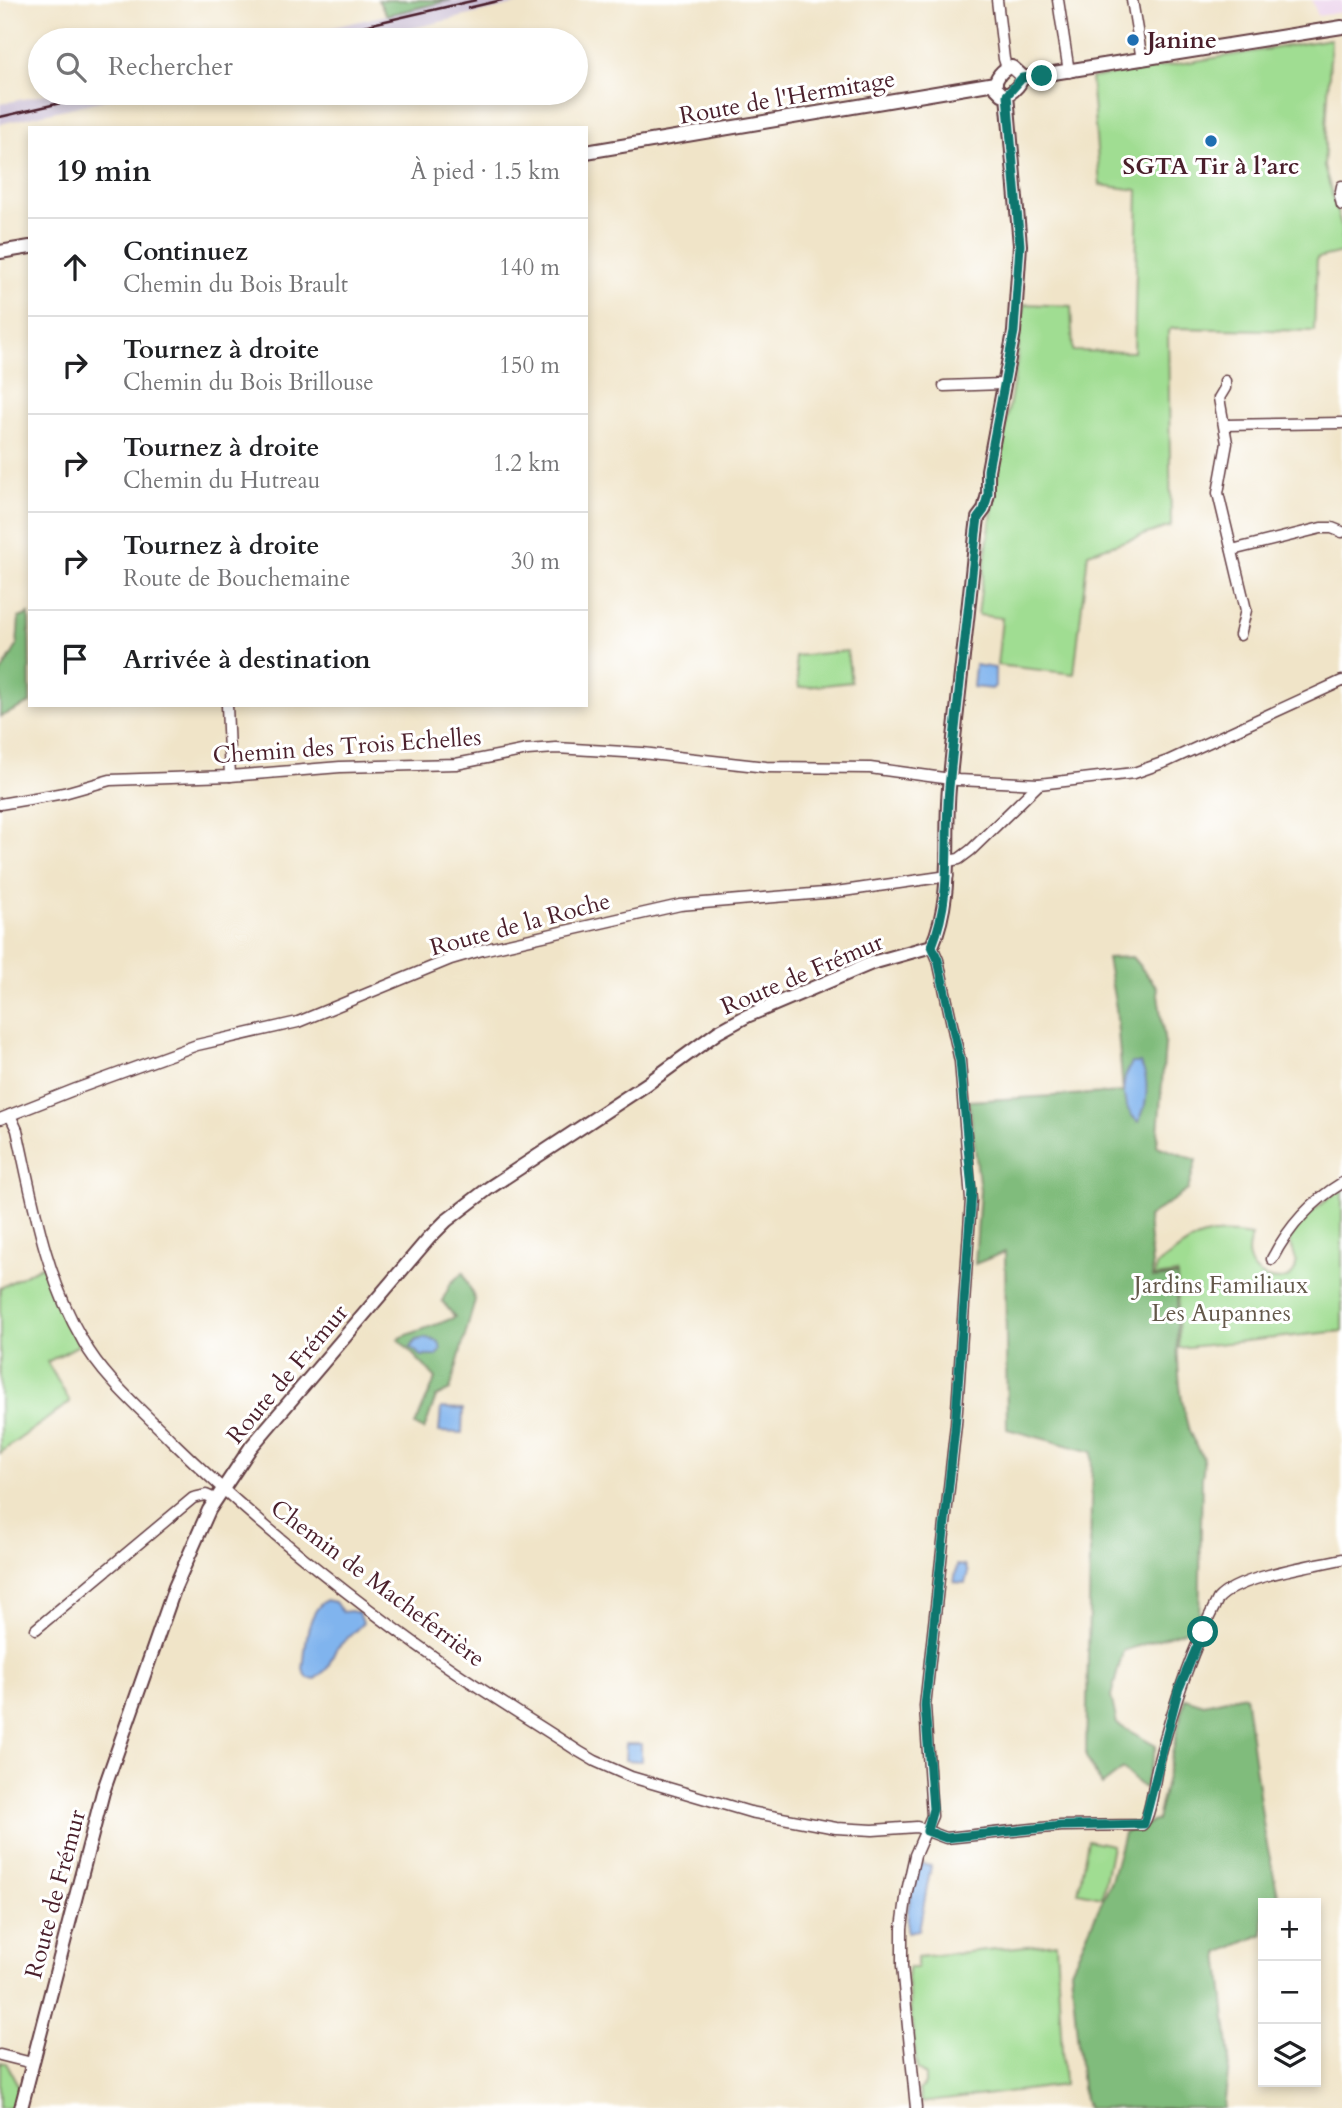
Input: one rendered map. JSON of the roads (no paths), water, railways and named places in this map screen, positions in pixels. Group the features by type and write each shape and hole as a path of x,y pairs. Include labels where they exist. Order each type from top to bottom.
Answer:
{"street":[{"path":"997,0 1007,68"},
{"path":"1058,0 1069,72"},
{"path":"1132,0 1142,60"},
{"path":"916,2108 902,1966 902,1928 915,1854 927,1831 933,1809 925,1698 955,1429 972,1190 960,1061 938,960 932,946 941,924 948,876 947,821 950,778 978,518 984,510 988,494 988,470 1014,332 1020,245 1007,95 1022,78 1342,27"},
{"path":"1007,68 1017,70 1022,78"},
{"path":"1007,68 995,83 999,92 1007,95"},
{"name":"Route de l'Hermitage","path":"588,152 995,83"},
{"path":"1342,186 1342,205"},
{"path":"0,252 28,247"},
{"path":"1225,381 1226,388 1219,398 1227,443 1218,494 1246,610 1240,635"},
{"path":"944,386 1003,384"},
{"path":"1225,425 1342,423"},
{"path":"1232,550 1321,528 1341,531"},
{"name":"Chemin des Trois Echelles","path":"0,804 64,793 110,780 230,776 340,767 456,764 527,750 556,748 766,767 870,768 958,780 1039,784 1134,773 1168,761 1342,681"},
{"path":"227,707 230,776"},
{"path":"948,861 959,859 971,850 1039,784"},
{"name":"Route de la Roche","path":"5,1117 197,1045 298,1022 451,959 482,950 680,905 836,892 948,876"},
{"name":"Route de Frémur","path":"21,2108 103,1792 176,1587 219,1494 251,1447 429,1238 463,1207 647,1084 718,1032 747,1016 872,963 932,946"},
{"name":"Chemin de Macheferrière","path":"5,1117 17,1130 46,1259 83,1343 117,1386 219,1494 414,1643 594,1761 631,1777 761,1814 836,1828 873,1830 917,1827 942,1838 1061,1826 1132,1825 1146,1822 1178,1691 1219,1597 1227,1591 1261,1578 1342,1559"},
{"path":"1272,1259 1291,1227 1313,1205 1342,1183"},
{"path":"36,1629 193,1498 219,1494"},
{"path":"0,2055 32,2063"}],"water":[{"path":"975,665 995,668 995,686 992,689 973,687"},
{"path":"1132,1063 1140,1063 1147,1092 1138,1122 1128,1109 1124,1094 1125,1078"},
{"path":"426,1338 439,1342 441,1349 436,1356 422,1356 410,1347 417,1340"},
{"path":"441,1408 463,1409 462,1433 439,1432"},
{"path":"957,1565 965,1566 968,1572 965,1583 954,1582"},
{"path":"326,1600 335,1602 342,1612 359,1613 363,1623 336,1649 327,1669 315,1679 308,1678 303,1670 310,1622 319,1606"},
{"path":"626,1744 641,1744 641,1761 625,1760"},
{"path":"917,1863 931,1866 919,1930 907,1932 908,1909"}],"railway":[{"path":"355,28 476,0"},
{"path":"468,8 502,0"},
{"path":"0,117 52,105"}],"place":[{"name":"Janine","path":"1133,40"},
{"name":"SGTA Tir à l’arc","path":"1211,141"}],"park label":[{"name":"Jardins Familiaux Les Aupannes","path":"1221,1299"}]}
